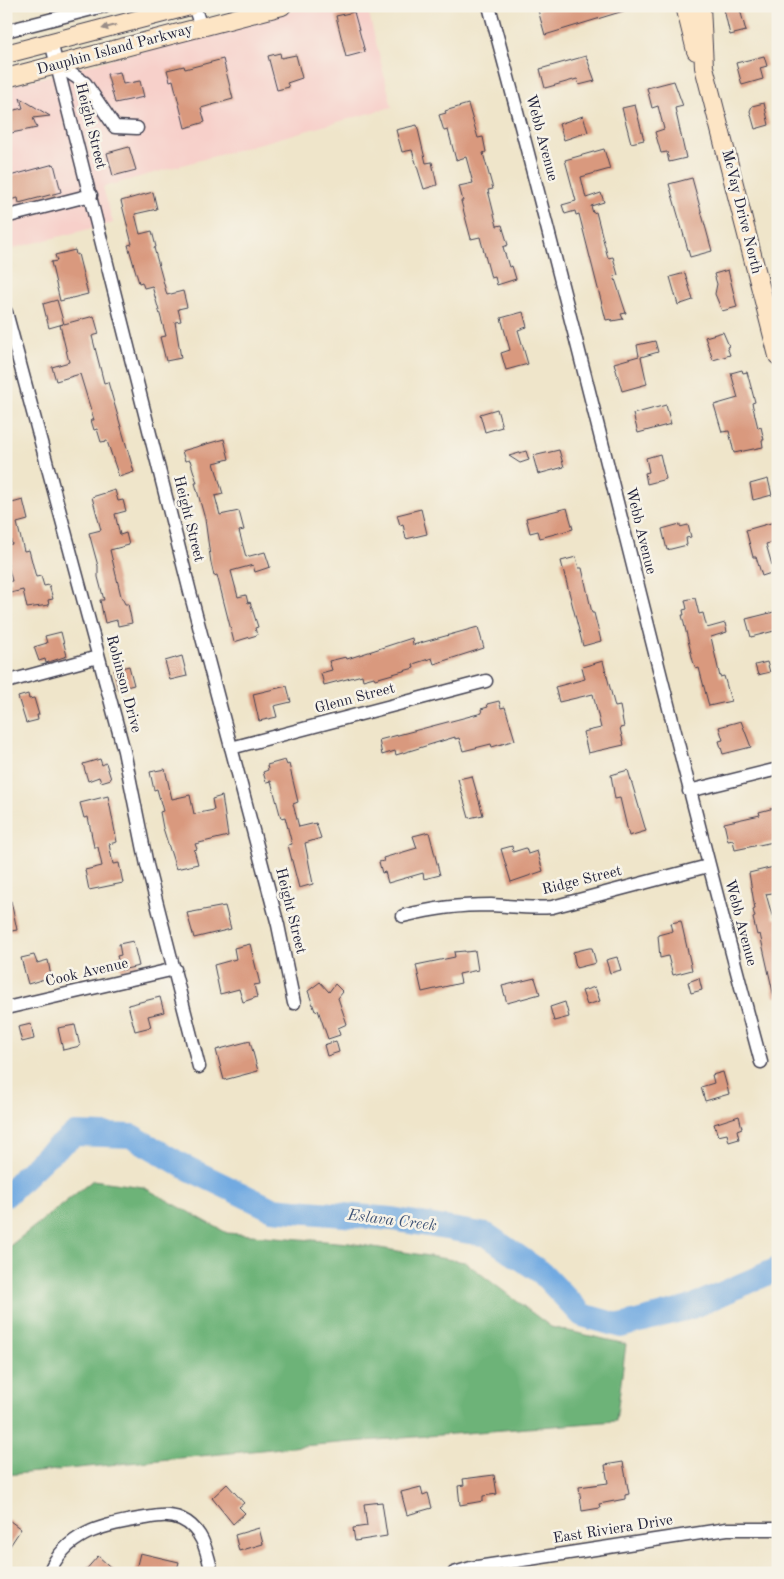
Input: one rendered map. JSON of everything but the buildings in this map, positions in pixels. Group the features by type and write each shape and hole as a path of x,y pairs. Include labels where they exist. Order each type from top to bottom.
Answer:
{"main road":[{"name":"Dauphin Island Parkway","path":"6,54 190,6"},
{"name":"Dauphin Island Parkway","path":"6,78 282,6"},
{"name":"McVay Drive North","path":"685,6 697,56 704,67"},
{"name":"McVay Drive North","path":"701,6 704,67 777,347"}],"street":[{"path":"6,31 104,6"},
{"path":"194,6 201,27"},
{"name":"Webb Avenue","path":"489,6 535,175 708,866 761,1062"},
{"name":"Height Street","path":"51,42 278,925 294,1003"},
{"path":"58,64 85,84 115,127 137,128"},
{"path":"6,212 13,215 91,195"},
{"name":"Robinson Drive","path":"6,312 12,356 124,751 146,865 175,969 199,1066"},
{"path":"6,682 98,657"},
{"name":"Glenn Street","path":"231,748 486,681"},
{"path":"689,791 778,769"},
{"name":"Ridge Street","path":"403,916 443,906 492,905 534,909 552,907 708,866"},
{"name":"Cook Avenue","path":"6,1008 175,969"},
{"path":"48,1573 59,1555 91,1531 105,1525 166,1515 182,1520 194,1528 204,1541 212,1573"},
{"name":"East Riviera Drive","path":"454,1573 471,1568 727,1529 778,1529"}],"shaded area":[{"path":"310,6 367,6 392,107 103,187 113,223 6,250 6,87"}],"green space":[{"path":"93,1180 143,1187 227,1233 349,1243 465,1262 551,1327 626,1344 616,1421 302,1446 6,1475 6,1249"}],"waterway":[{"name":"Eslava Creek","path":"6,1195 46,1156 75,1134 132,1136 185,1167 272,1209 392,1219 487,1235 542,1273 582,1315 621,1326 689,1308 778,1269"}]}
